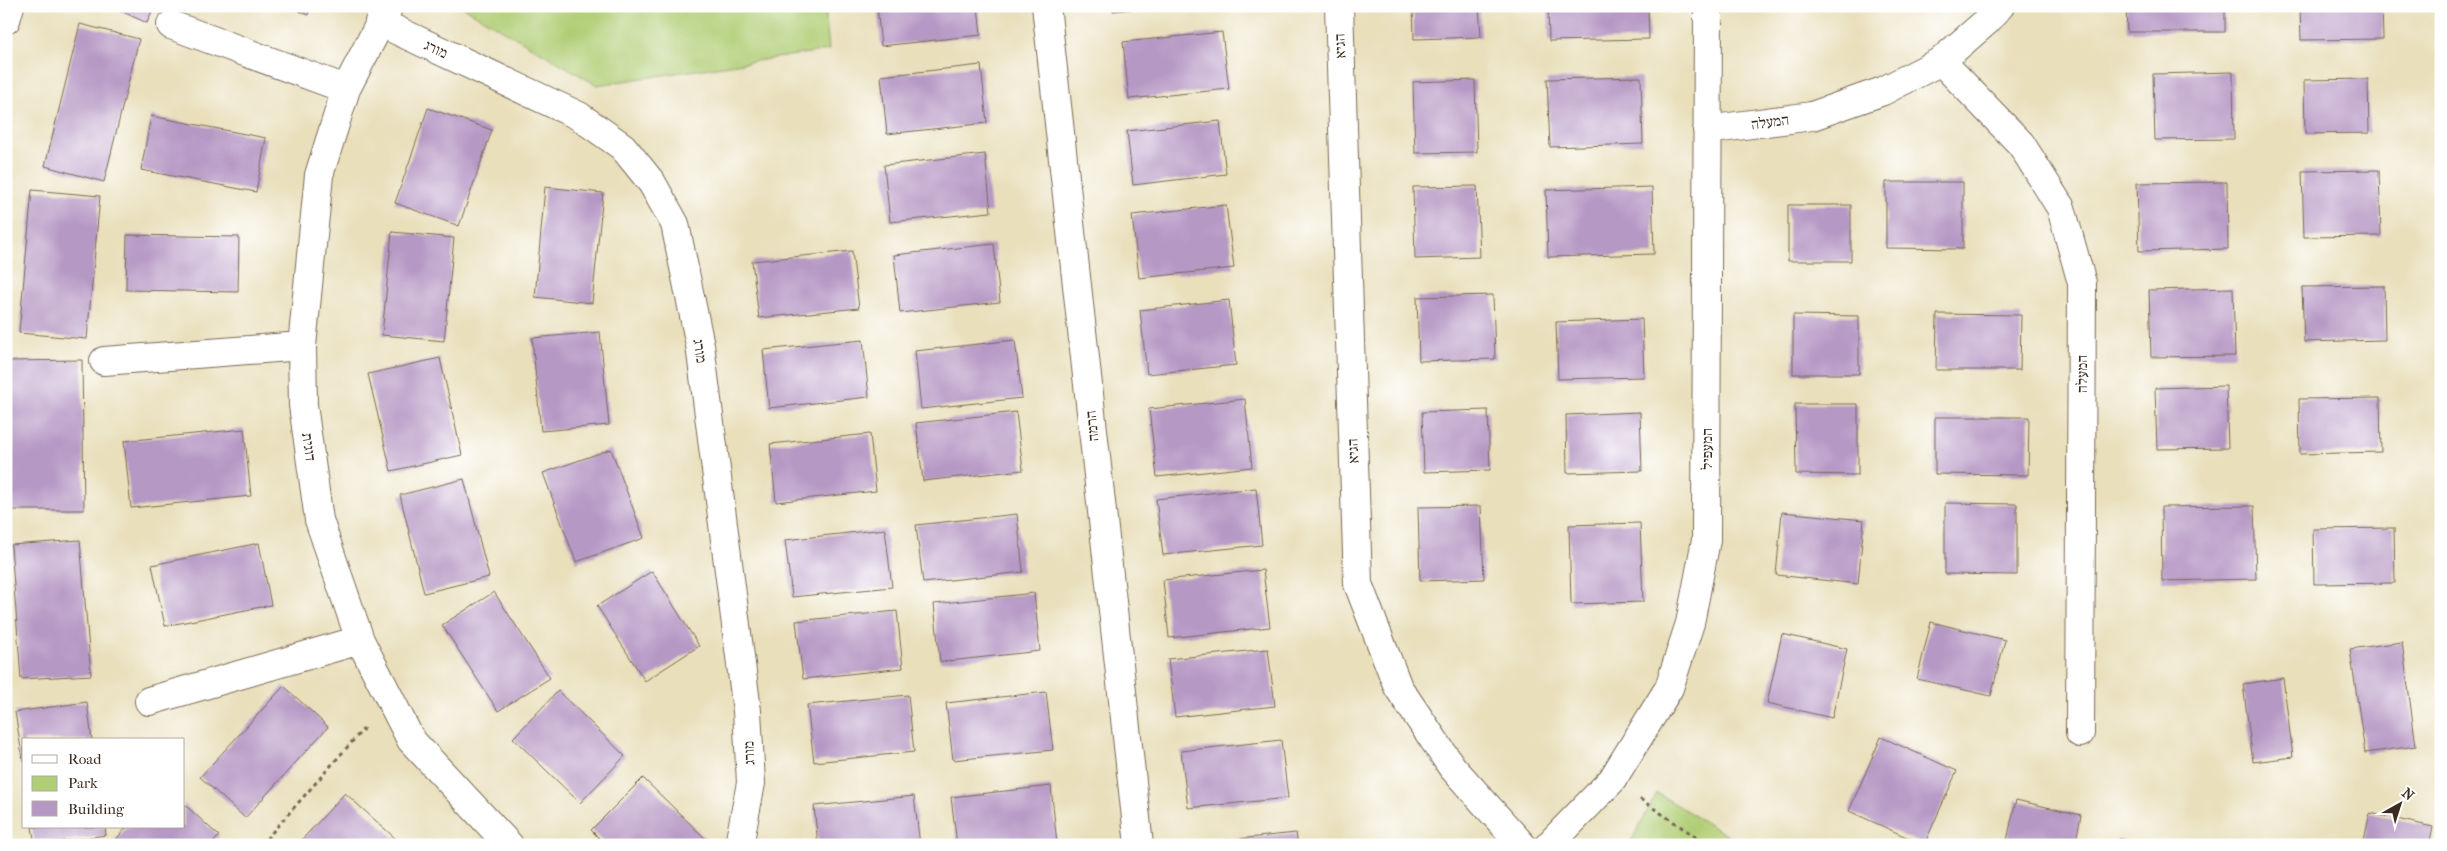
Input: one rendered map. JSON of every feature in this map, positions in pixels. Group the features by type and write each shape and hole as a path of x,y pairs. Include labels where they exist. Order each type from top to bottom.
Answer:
{"street":[{"path":"6,20 10,6"},
{"name":"הרמה","path":"1046,6 1139,845"},
{"name":"הגיא","path":"1339,6 1358,584 1398,687 1452,767 1522,845"},
{"name":"המעפיל","path":"1549,845 1612,780 1669,688 1690,623 1706,540 1708,6"},
{"name":"המעלה","path":"1708,130 1812,116 1883,91 1941,61 1987,21 2000,6"},
{"name":"דוגית","path":"384,14 346,89 319,175 302,346 303,405 319,520 360,640 411,740 509,845"},
{"name":"מורג","path":"384,14 579,116 623,147 652,183 675,224 700,344 747,710 751,783 739,845"},
{"path":"171,25 346,89"},
{"name":"המעלה","path":"1941,61 2021,144 2061,208 2082,283 2080,733"},
{"path":"104,361 302,346"},
{"path":"149,701 360,640"}],"path":[{"path":"261,845 390,698"},
{"path":"1612,780 1708,845"}],"green space":[{"path":"461,6 825,6 829,50 597,85"},
{"path":"1657,793 1743,845 1629,845"}],"building":[{"path":"110,6 154,6 147,23"},
{"path":"289,6 311,6 308,15"},
{"path":"877,6 978,6 981,35 881,46"},
{"path":"1113,6 1145,6 1145,8 1113,11"},
{"path":"1413,6 1479,6 1481,37 1414,39"},
{"path":"1548,6 1648,6 1649,39 1549,41"},
{"path":"2126,6 2225,6 2225,32 2127,32"},
{"path":"2300,6 2382,6 2383,39 2301,40"},
{"path":"80,24 139,39 104,182 45,166"},
{"path":"1222,32 1229,89 1129,99 1123,42"},
{"path":"981,65 987,123 887,134 881,76"},
{"path":"2233,72 2234,139 2155,140 2153,74"},
{"path":"1641,77 1643,144 1550,147 1547,79"},
{"path":"2368,79 2369,133 2305,134 2304,80"},
{"path":"1475,80 1477,152 1415,153 1413,82"},
{"path":"428,108 492,130 459,226 395,203"},
{"path":"151,116 266,138 256,192 141,170"},
{"path":"1220,121 1226,174 1133,185 1127,131"},
{"path":"985,154 991,212 890,222 884,165"},
{"path":"2379,170 2381,236 2304,237 2302,171"},
{"path":"1886,182 1963,182 1963,249 1886,248"},
{"path":"2227,182 2228,249 2139,251 2137,183"},
{"path":"1477,186 1480,257 1415,259 1413,187"},
{"path":"545,187 603,193 592,303 535,297"},
{"path":"1652,187 1654,254 1548,257 1546,190"},
{"path":"32,190 100,196 87,339 19,333"},
{"path":"1226,205 1234,268 1139,278 1132,215"},
{"path":"1788,205 1851,205 1851,261 1788,261"},
{"path":"392,232 454,238 444,341 382,335"},
{"path":"127,235 239,237 238,292 126,290"},
{"path":"994,244 1000,302 900,313 894,255"},
{"path":"852,251 859,308 759,318 752,261"},
{"path":"2384,286 2385,340 2304,342 2302,287"},
{"path":"2233,288 2235,356 2151,357 2149,290"},
{"path":"1493,295 1495,359 1419,361 1417,297"},
{"path":"1229,300 1236,365 1147,374 1140,310"},
{"path":"1937,314 2021,315 2020,370 1936,370"},
{"path":"1793,315 1859,316 1859,374 1793,374"},
{"path":"1642,319 1644,377 1558,379 1556,322"},
{"path":"600,332 609,425 541,431 532,338"},
{"path":"863,340 869,397 769,408 763,350"},
{"path":"1015,340 1022,398 921,409 915,351"},
{"path":"440,358 462,455 391,471 368,374"},
{"path":"82,360 84,510 11,510 8,361"},
{"path":"2226,386 2228,448 2157,449 2155,388"},
{"path":"2380,398 2381,452 2300,454 2299,399"},
{"path":"1245,399 1252,467 1157,477 1149,409"},
{"path":"1795,404 1858,404 1858,475 1796,474"},
{"path":"1488,410 1490,470 1424,472 1422,412"},
{"path":"1016,412 1023,470 923,481 916,423"},
{"path":"1640,412 1642,471 1567,473 1566,415"},
{"path":"1935,417 2029,417 2028,475 1935,474"},
{"path":"244,429 251,496 131,508 124,441"},
{"path":"870,434 876,491 776,502 770,444"},
{"path":"611,449 644,538 576,562 543,473"},
{"path":"464,479 489,577 424,593 400,495"},
{"path":"1256,488 1262,545 1163,555 1156,499"},
{"path":"1945,503 2017,504 2017,575 1945,574"},
{"path":"1481,506 1484,579 1420,581 1418,507"},
{"path":"2254,506 2256,579 2162,581 2161,507"},
{"path":"1782,512 1864,520 1858,584 1776,575"},
{"path":"1017,514 1023,572 923,583 916,525"},
{"path":"1640,523 1643,602 1571,604 1569,525"},
{"path":"2394,528 2395,583 2314,584 2313,529"},
{"path":"885,529 892,587 792,597 785,540"},
{"path":"80,540 91,675 21,679 11,545"},
{"path":"259,543 271,605 165,626 152,565"},
{"path":"1263,570 1270,627 1169,638 1163,580"},
{"path":"652,571 699,646 645,681 597,606"},
{"path":"494,592 550,678 498,711 442,625"},
{"path":"1034,593 1040,651 940,662 934,604"},
{"path":"897,611 903,668 803,679 796,621"},
{"path":"1931,622 2005,640 1991,696 1917,679"},
{"path":"1782,634 1847,649 1832,718 1767,703"},
{"path":"2402,642 2416,746 2365,753 2350,649"},
{"path":"1268,649 1275,706 1175,717 1168,659"},
{"path":"2283,678 2293,757 2253,762 2243,684"},
{"path":"284,686 328,727 245,818 200,777"},
{"path":"558,691 625,756 580,803 513,738"},
{"path":"1046,692 1053,750 953,760 946,703"},
{"path":"908,695 914,752 814,762 807,705"},
{"path":"87,702 92,738 22,738 22,755 15,712"},
{"path":"1881,737 1957,771 1924,845 1849,811"},
{"path":"1281,740 1288,798 1188,808 1181,751"},
{"path":"643,778 712,845 606,845 591,830"},
{"path":"1051,786 1057,844 957,845 951,797"},
{"path":"345,793 396,839 391,845 297,845"},
{"path":"914,796 920,845 818,845 814,806"},
{"path":"2016,800 2081,815 2075,845 2006,845"},
{"path":"185,805 219,836 211,845 111,845 126,828 185,828"},
{"path":"2370,813 2433,827 2429,845 2363,845"},
{"path":"32,828 105,828 106,835 35,845"},
{"path":"1296,833 1298,845 1199,845 1199,843"},
{"path":"2119,839 2143,844 2118,845"}]}
